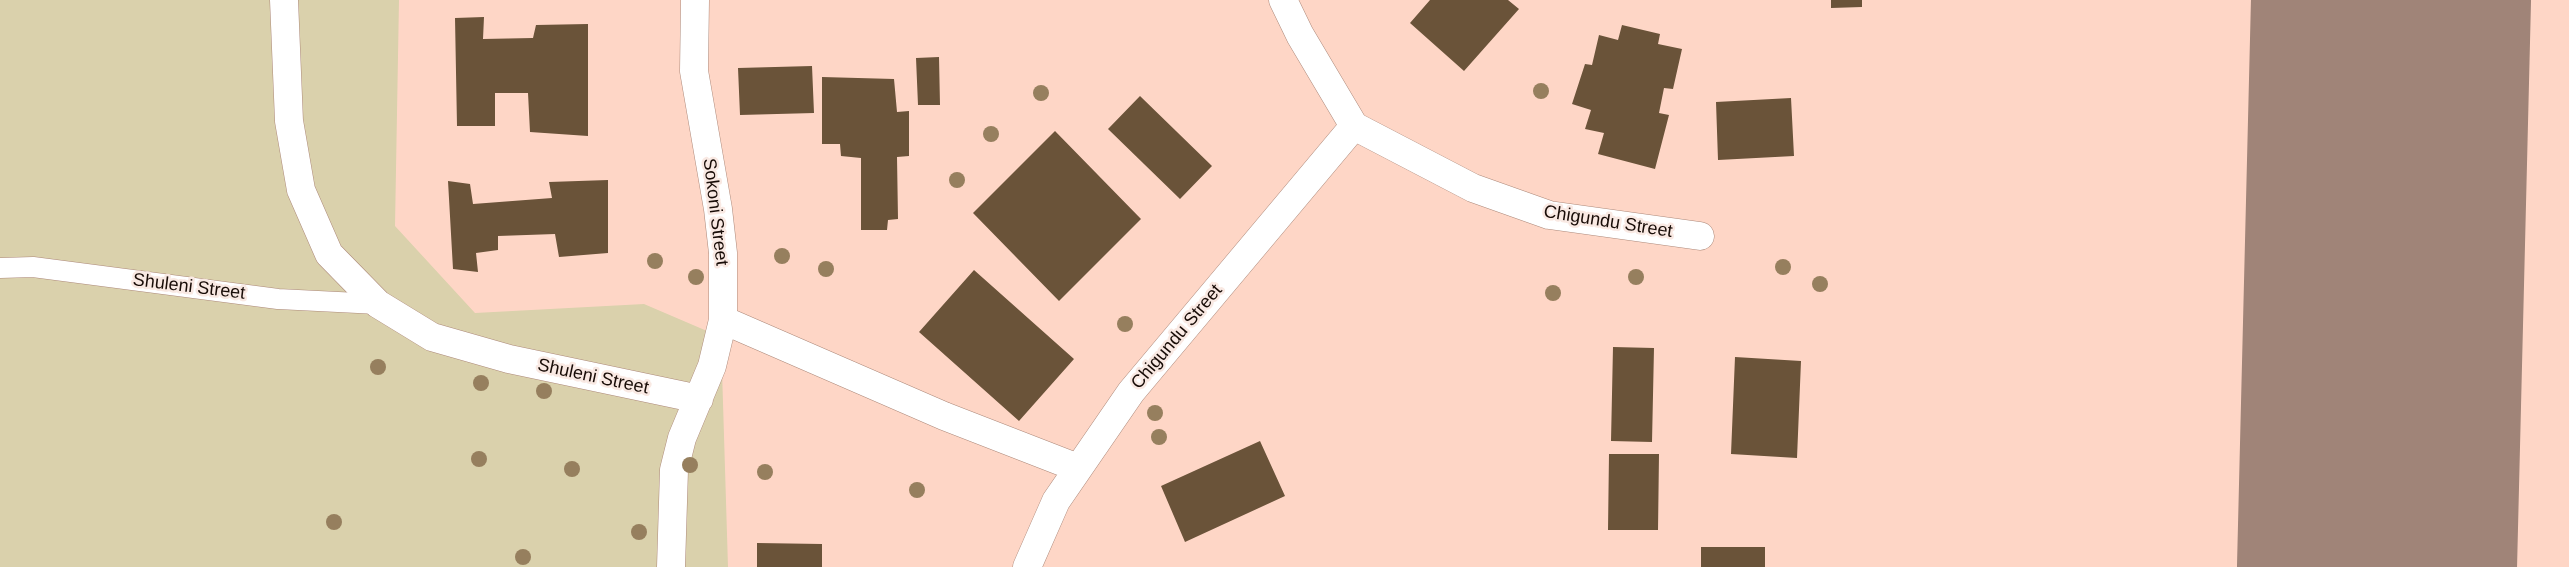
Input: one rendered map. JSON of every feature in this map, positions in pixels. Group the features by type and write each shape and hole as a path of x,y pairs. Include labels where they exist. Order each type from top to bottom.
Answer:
{"street":[{"name":"Shuleni Street","path":"284,0 289,121 301,190 329,254 378,304 432,337 509,359 698,399"},
{"name":"Sokoni Street","path":"671,567 674,470 682,438 712,366 723,320 723,253 718,209 694,70 695,0"},
{"path":"1283,0 1300,35 1354,126"},
{"name":"Chigundu Street","path":"1027,567 1056,501 1131,392 1354,126 1472,188 1549,215 1700,236"},
{"path":"723,320 944,416 1078,468"}],"lane":[{"name":"Shuleni Street","path":"0,268 33,267 278,299 378,304"}],"shaded area":[{"path":"0,0 399,0 395,226 475,313 644,304 721,337 728,567 0,567"}],"building":[{"path":"1430,0 1508,0 1519,9 1464,71 1410,23"},
{"path":"1831,0 1862,0 1862,7 1831,8"},
{"path":"484,17 483,39 533,38 536,25 588,24 588,136 530,132 528,93 495,93 495,126 457,126 455,18"},
{"path":"1622,25 1660,34 1658,44 1682,49 1673,89 1664,88 1659,113 1669,115 1655,169 1598,154 1604,133 1585,129 1591,110 1572,104 1585,64 1592,65 1599,35 1618,40"},
{"path":"939,57 940,105 918,105 916,58"},
{"path":"812,66 814,113 740,115 738,68"},
{"path":"822,77 894,79 897,112 909,111 909,156 897,157 898,219 888,220 887,230 861,230 861,158 841,156 840,144 822,144"},
{"path":"1140,96 1212,166 1180,199 1108,129"},
{"path":"1791,98 1794,156 1718,160 1716,102"},
{"path":"1055,131 1141,219 1059,301 973,213"},
{"path":"608,180 608,253 559,257 555,234 498,236 498,250 476,253 478,272 453,269 448,181 470,184 473,204 552,198 549,182"},
{"path":"974,270 1074,359 1019,421 919,332"},
{"path":"1613,347 1654,348 1652,442 1611,441"},
{"path":"1735,357 1801,361 1797,458 1731,454"},
{"path":"1260,441 1285,496 1185,542 1161,486"},
{"path":"1609,454 1659,454 1658,530 1608,530"},
{"path":"757,543 822,544 822,567 757,567"},
{"path":"1701,547 1765,547 1765,567 1701,567"}],"runway":[{"path":"2377,567 2391,0"}]}
